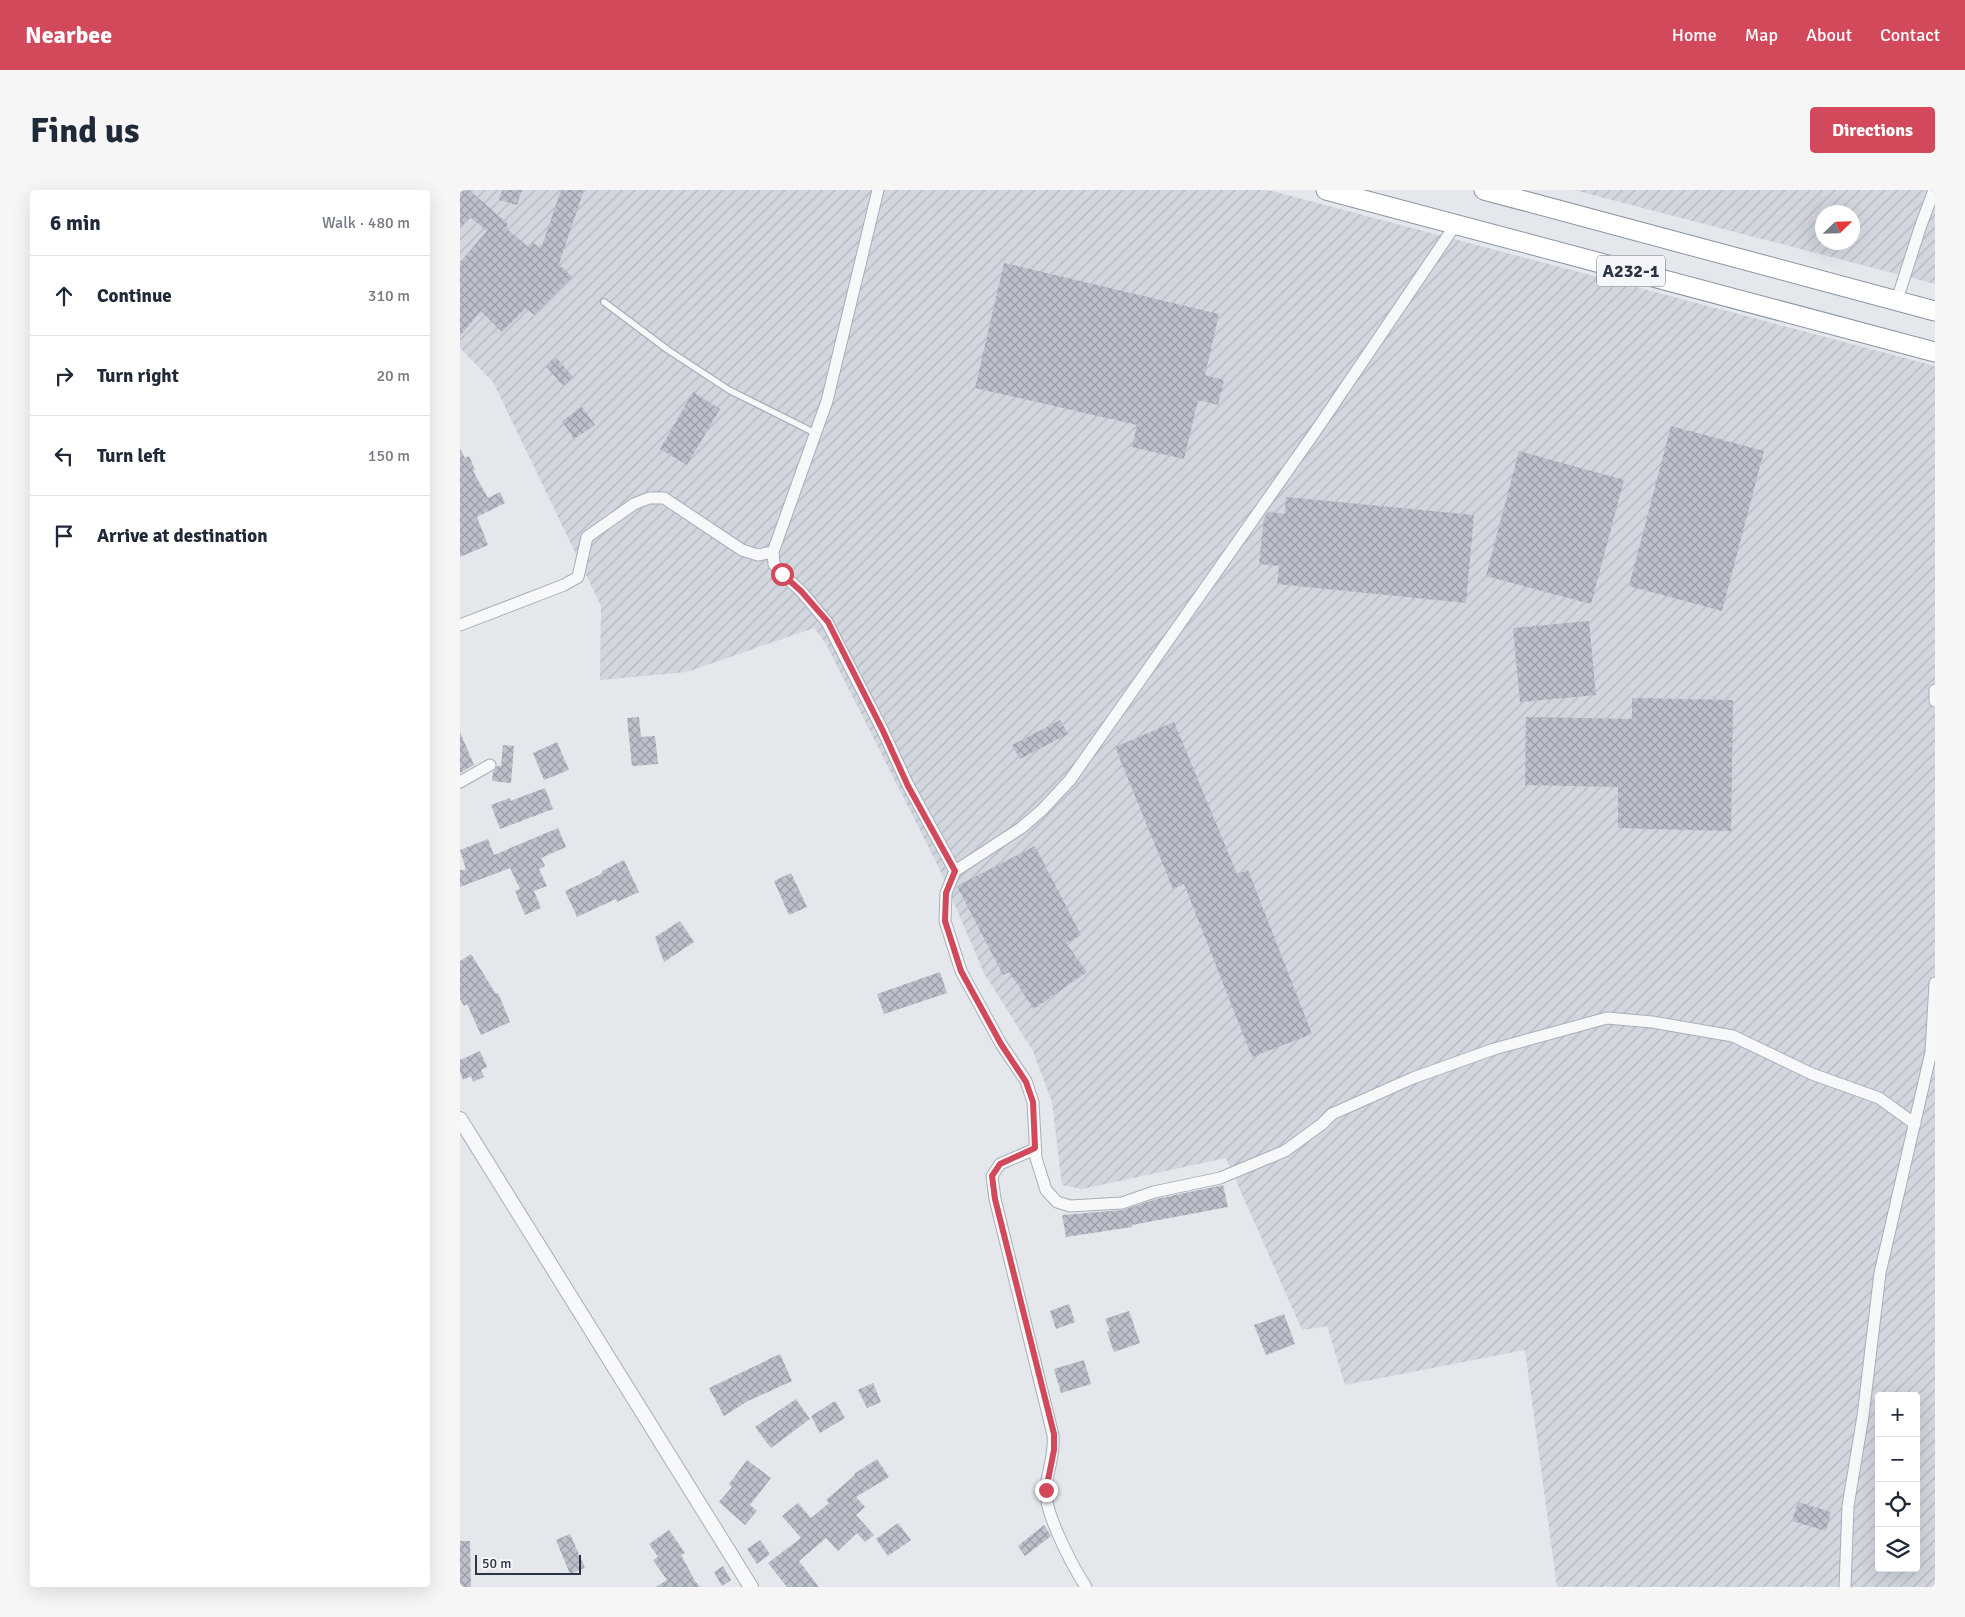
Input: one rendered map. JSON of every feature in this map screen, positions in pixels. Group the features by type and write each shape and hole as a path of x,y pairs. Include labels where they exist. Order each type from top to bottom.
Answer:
{"highway":[{"name":"A232-1","path":"1326,190 1935,352"},
{"name":"A232-1","path":"1486,190 1935,311"}],"street":[{"path":"878,190 826,401 773,552 774,564 828,622 883,731 908,786 955,871"},
{"path":"1897,300 1934,190"},
{"path":"1456,224 1317,429 1070,780 1042,810 1021,828 955,871 946,893 945,921 961,971 1001,1044 1026,1082 1033,1102 1036,1158 1046,1190 1057,1202 1070,1206 1122,1203 1154,1192 1220,1178 1285,1152 1332,1114 1413,1078 1494,1049 1607,1018 1652,1022 1733,1036 1812,1074 1879,1098 1915,1124"},
{"path":"460,625 564,585 578,577 587,537 634,504 649,498 664,498 742,550 758,555 773,552"},
{"path":"1935,690 1935,701"},
{"path":"460,782 490,765"},
{"path":"1845,1587 1848,1506 1863,1416 1880,1272 1931,1052 1935,983"},
{"path":"460,1119 752,1587"},
{"path":"1035,1148 1000,1164 992,1176 995,1199 1054,1434 1054,1450 1046,1490 1049,1511 1075,1569 1086,1587"}],"lane":[{"path":"604,302 668,350 728,390 815,433"}],"shaded area":[{"path":"460,190 1268,190 1935,366 1935,1587 1557,1587 1525,1350 1345,1385 1327,1326 1302,1330 1226,1158 1082,1189 1062,1185 1052,1102 1033,1051 984,973 939,868 826,644 814,628 687,672 600,680 601,606 493,382 460,348"},
{"path":"1574,190 1935,190 1935,284"}],"building":[{"path":"460,190 469,190 508,224 506,228 528,247 532,242 541,249 561,190 584,190 559,264 572,277 534,315 526,308 502,332 481,311 460,336 460,262 487,231 470,217 460,229"},
{"path":"502,190 522,190 517,205 499,200"},
{"path":"1004,263 1219,314 1205,375 1224,380 1218,405 1198,400 1184,459 1132,447 1137,425 975,388"},
{"path":"556,357 573,377 563,386 546,366"},
{"path":"693,392 720,409 687,465 660,449"},
{"path":"582,407 595,425 574,439 562,421"},
{"path":"1671,426 1764,451 1722,611 1629,586"},
{"path":"460,449 465,458 469,456 475,470 473,471 488,498 500,492 505,503 477,517 488,545 460,557"},
{"path":"1519,451 1624,480 1591,604 1486,576"},
{"path":"1286,497 1474,515 1466,603 1277,584 1279,566 1259,564 1264,518 1268,512 1285,514"},
{"path":"1589,621 1596,695 1520,702 1513,628"},
{"path":"1632,698 1733,700 1731,831 1618,828 1618,787 1525,785 1526,717 1632,719"},
{"path":"639,717 641,737 655,736 658,764 632,766 627,718"},
{"path":"1060,720 1068,734 1020,759 1012,745"},
{"path":"1174,722 1237,874 1248,870 1312,1034 1252,1057 1184,884 1173,889 1115,747"},
{"path":"460,732 474,765 460,773"},
{"path":"557,742 569,770 544,780 533,753"},
{"path":"503,745 514,746 511,783 492,781 493,772 497,766 501,766"},
{"path":"545,788 553,809 500,829 491,805 510,798 510,801"},
{"path":"558,828 566,847 541,858 545,866 539,869 547,886 534,891 541,908 525,915 515,891 520,889 510,868 460,887 460,870 466,870 460,850 488,839 494,855"},
{"path":"1035,846 1081,935 1066,943 1087,972 1034,1009 1009,972 1003,975 957,886"},
{"path":"624,860 639,892 617,902 616,899 577,917 565,891 603,873 602,871"},
{"path":"791,873 807,907 789,915 774,881"},
{"path":"680,921 694,942 664,962 655,937"},
{"path":"471,954 496,994 498,993 510,1022 481,1035 467,1004 464,1006 460,999 460,961"},
{"path":"940,972 947,993 884,1014 877,994"},
{"path":"480,1051 487,1067 481,1070 484,1077 473,1082 471,1076 463,1080 460,1072 460,1060"},
{"path":"1223,1185 1228,1207 1132,1225 1132,1227 1066,1237 1062,1215 1123,1210 1156,1199"},
{"path":"1069,1304 1075,1322 1056,1329 1050,1311"},
{"path":"1129,1311 1140,1343 1114,1352 1107,1332 1110,1331 1105,1319"},
{"path":"1284,1314 1295,1344 1266,1355 1254,1325"},
{"path":"780,1354 792,1381 748,1401 724,1416 709,1388"},
{"path":"1084,1360 1091,1384 1061,1393 1054,1369"},
{"path":"873,1383 881,1402 867,1408 858,1390"},
{"path":"796,1399 810,1419 771,1448 755,1427"},
{"path":"835,1401 845,1418 820,1433 811,1416"},
{"path":"877,1459 889,1477 856,1497 865,1507 856,1515 874,1535 865,1542 857,1533 838,1551 826,1538 799,1561 819,1587 787,1587 768,1563 801,1538 782,1516 798,1503 811,1518 829,1503 826,1500 854,1474"},
{"path":"747,1460 771,1478 750,1505 757,1511 745,1525 719,1502 732,1487 729,1484"},
{"path":"1798,1502 1831,1512 1826,1531 1792,1521"},
{"path":"898,1523 911,1540 888,1556 876,1539"},
{"path":"1044,1525 1051,1536 1025,1556 1018,1546"},
{"path":"669,1530 685,1553 681,1555 700,1587 656,1587 667,1580 653,1560 658,1557 649,1544"},
{"path":"570,1534 585,1568 570,1574 556,1540"},
{"path":"760,1540 770,1554 757,1564 747,1549"},
{"path":"460,1541 470,1541 471,1587 460,1587"},
{"path":"723,1566 731,1580 722,1586 714,1572"}],"route":[{"path":"782,574 801,591 828,622 883,731 908,786 955,871 946,893 945,921 961,971 1001,1044 1026,1082 1033,1102 1035,1148 1000,1164 992,1176 995,1199 1054,1434 1054,1450 1046,1490"}]}
